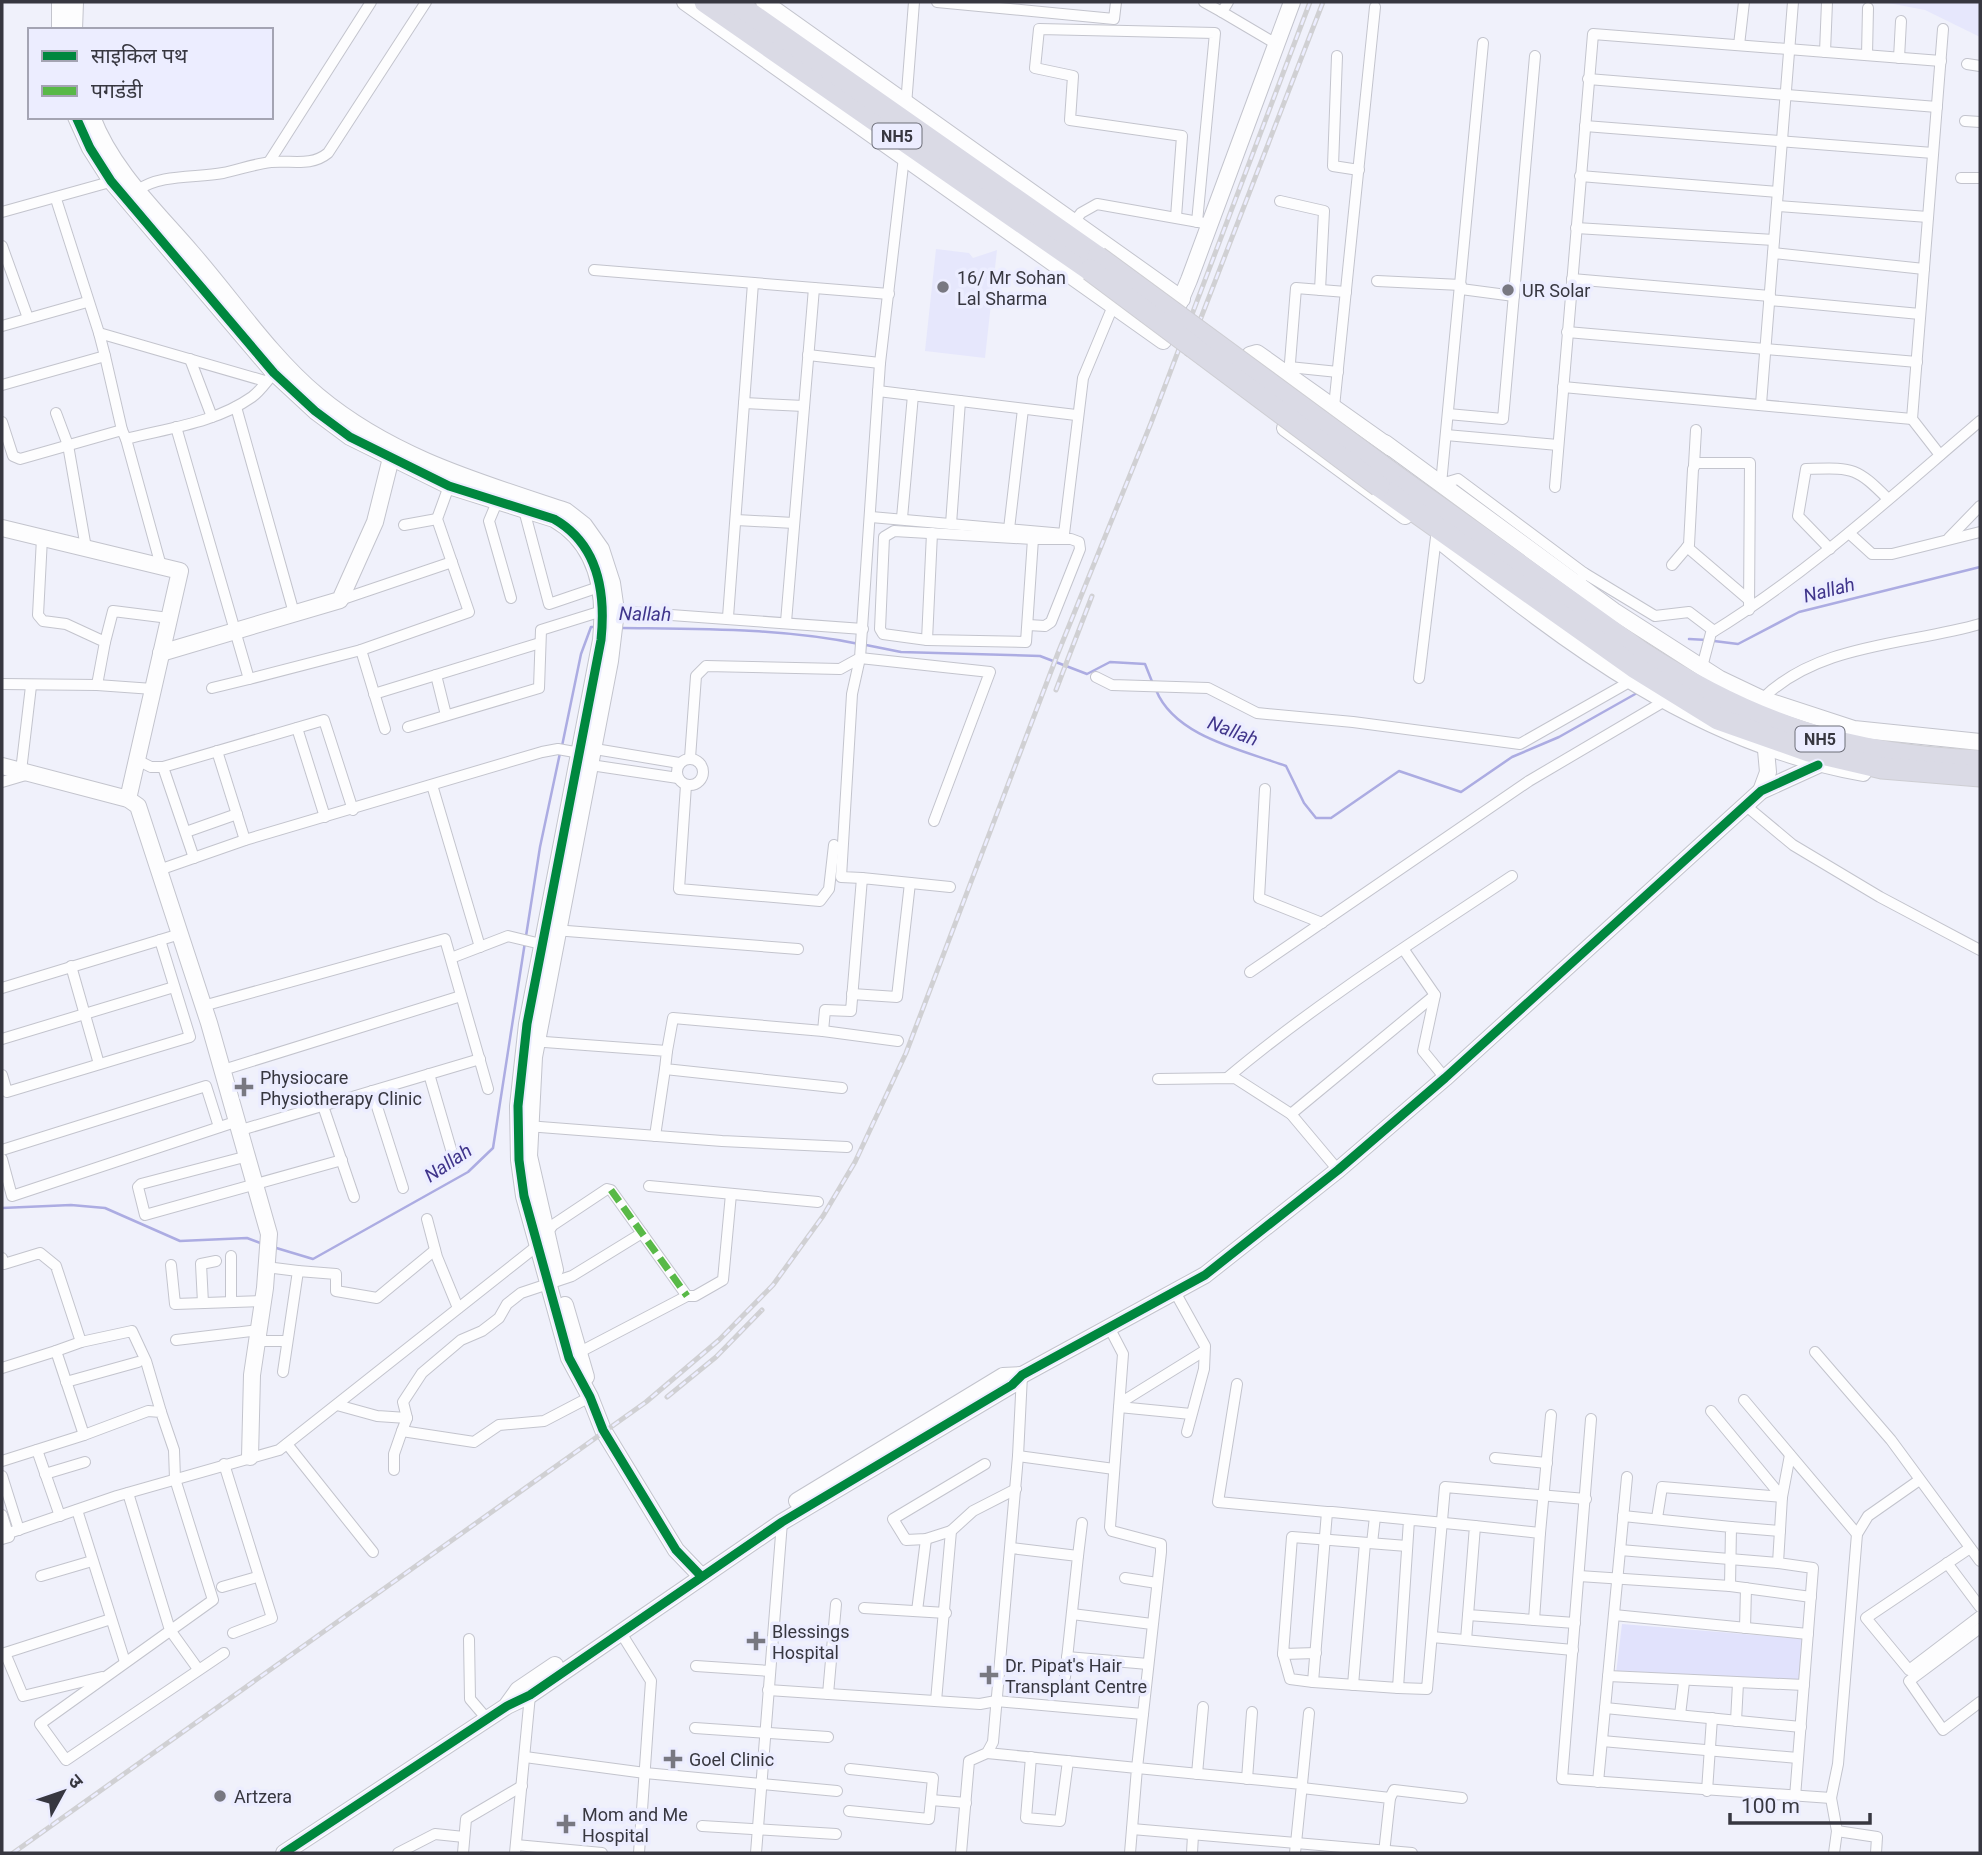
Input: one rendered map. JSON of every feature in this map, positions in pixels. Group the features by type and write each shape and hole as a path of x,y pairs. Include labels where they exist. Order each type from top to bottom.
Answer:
{"highway":[{"name":"NH5","path":"705,2 1090,270 1379,486 1679,698 1718,719 1810,751 1882,768 1980,776"},
{"name":"NH5","path":"734,2 1098,257 1410,488 1683,680 1738,709 1825,741 1885,751 1980,761"}],"street":[{"path":"60,2 60,28"},
{"path":"74,28 75,2"},
{"path":"269,162 371,2"},
{"path":"138,190 145,185 269,162 317,162 328,153 426,2"},
{"path":"685,2 1163,341 1182,299 1204,223 1278,45 1292,2"},
{"path":"764,2 1182,299"},
{"path":"906,105 914,2"},
{"path":"936,2 1061,8 1114,19 1116,2"},
{"path":"1204,2 1225,7 1278,45"},
{"path":"1740,45 1744,2"},
{"path":"1761,404 1793,2"},
{"path":"1825,52 1826,2"},
{"path":"1375,8 1334,407 1581,579 1667,643 1762,699 1854,729 1980,742"},
{"path":"1867,55 1868,8"},
{"path":"1899,58 1901,21"},
{"path":"1176,217 1182,136 1070,120 1073,76 1035,68 1039,29 1215,33 1204,223"},
{"path":"1940,455 1912,419 1943,29"},
{"path":"1555,487 1593,34 1941,61"},
{"path":"1441,484 1483,43"},
{"path":"1337,56 1333,166 1359,170"},
{"path":"1448,414 1503,419 1535,56"},
{"path":"1966,64 1980,66"},
{"path":"1588,79 1937,107"},
{"path":"77,119 90,148 111,181 163,231"},
{"path":"93,119 102,139 163,231 275,372 315,411 350,437 575,516 601,548 612,583 608,622 547,934 531,1041 523,1126 522,1188 542,1239 575,1354 609,1439 676,1550 698,1573"},
{"path":"1965,121 1980,122"},
{"path":"1584,126 1933,153"},
{"path":"904,157 880,363 863,629 852,694 841,877 950,887"},
{"path":"1580,176 1778,192"},
{"path":"2,212 127,177"},
{"path":"1961,178 1980,178"},
{"path":"56,198 99,333 161,566"},
{"path":"1280,201 1324,211 1320,290"},
{"path":"1074,222 1081,213 1097,204 1204,223"},
{"path":"1777,206 1928,217"},
{"path":"1576,228 1774,240"},
{"path":"2,246 28,318"},
{"path":"1773,253 1924,269"},
{"path":"594,270 889,294"},
{"path":"1572,279 1920,314"},
{"path":"1377,281 1461,287 1514,296"},
{"path":"728,617 753,283"},
{"path":"786,622 814,288"},
{"path":"1289,371 1296,288 1346,292"},
{"path":"2,326 87,302"},
{"path":"870,517 1064,534 1076,415 1085,369 1113,306"},
{"path":"1567,332 1917,362"},
{"path":"99,333 190,359 275,372"},
{"path":"1391,448 1289,371 1257,353 1250,355 1230,380 1234,389 1364,489 1436,537 1503,592 1663,702 1766,750 1818,765 1889,778 1980,785"},
{"path":"808,355 880,363"},
{"path":"2,385 105,356"},
{"path":"190,359 212,418"},
{"path":"1289,371 1338,372"},
{"path":"2,422 13,456 20,458 68,445 176,427 212,418 256,394 275,372"},
{"path":"1563,387 1912,419"},
{"path":"878,391 1076,415"},
{"path":"902,519 913,395"},
{"path":"951,524 960,401"},
{"path":"744,403 804,406"},
{"path":"236,407 294,613"},
{"path":"1009,529 1023,408"},
{"path":"57,414 68,445 86,548"},
{"path":"1699,660 1712,632 1830,549 1980,421"},
{"path":"176,427 249,679"},
{"path":"1672,565 1686,547 1696,430"},
{"path":"1446,435 1558,445"},
{"path":"1364,489 1361,478 1366,466 1382,450 1391,448"},
{"path":"392,453 449,486 554,519 582,540 596,568 608,622"},
{"path":"340,600 375,522 392,453"},
{"path":"1693,466 1699,461 1750,463 1749,605"},
{"path":"1830,549 1798,516 1806,468 1861,472 1888,499"},
{"path":"212,688 361,650 469,612 437,519 449,486"},
{"path":"497,502 489,521 511,598"},
{"path":"1949,538 1980,506"},
{"path":"524,510 549,604 599,587"},
{"path":"404,525 437,519"},
{"path":"736,520 794,523"},
{"path":"2,528 180,570 128,799"},
{"path":"1028,625 1045,626 1054,617 1080,549 1079,542 1072,539 1033,540 932,533 888,532 884,537 880,629 883,635 927,640 1027,642 1028,625 1033,540"},
{"path":"1849,533 1872,554 1892,554 1980,532"},
{"path":"927,640 932,533"},
{"path":"1419,678 1436,537"},
{"path":"42,538 38,615 43,621 66,624 104,642"},
{"path":"1686,547 1749,605"},
{"path":"161,653 340,600 452,562"},
{"path":"867,576 882,579"},
{"path":"1581,579 1655,616 1689,612 1712,632"},
{"path":"97,685 104,642 113,611 169,618"},
{"path":"408,727 539,688 541,630 608,622 728,617 863,629"},
{"path":"1762,699 1782,679 1835,656 1980,624"},
{"path":"374,694 540,643"},
{"path":"361,650 385,729"},
{"path":"834,845 829,889 820,901 679,889 682,781 696,676 706,666 840,668 860,658 990,672 934,821"},
{"path":"436,675 446,715"},
{"path":"1096,677 1112,685 1208,688 1257,713 1353,722 1520,744 1631,681"},
{"path":"2,684 97,685 153,689"},
{"path":"26,773 31,686"},
{"path":"1250,972 1529,781 1663,702"},
{"path":"137,761 151,767 163,767 324,720 353,810"},
{"path":"297,728 324,817"},
{"path":"159,870 245,840 558,749 693,785 703,777 701,764 685,761 583,755"},
{"path":"1760,791 1768,772 1766,750"},
{"path":"217,751 245,840"},
{"path":"506,1706 518,1690 698,1573 1012,1385 1022,1374 1110,1329 1205,1275 1338,1170 1445,1078 1760,791 1818,765"},
{"path":"2,766 128,799 138,806 203,1006 269,1234 249,1416 250,1457"},
{"path":"163,767 194,858"},
{"path":"2,782 26,773"},
{"path":"432,785 480,947"},
{"path":"1265,789 1259,898 1322,923"},
{"path":"1745,805 1793,845 1881,897 1980,950"},
{"path":"186,832 237,814"},
{"path":"1227,1078 1262,1048 1512,876"},
{"path":"823,1031 825,1010 851,1010 862,878"},
{"path":"852,994 897,997 910,883"},
{"path":"2,988 180,934"},
{"path":"450,958 508,936 547,934 798,949"},
{"path":"203,1006 445,939 488,1089"},
{"path":"2,1074 7,1092 190,1037 160,940"},
{"path":"1404,950 1435,995 1423,1051 1445,1078"},
{"path":"71,967 99,1065"},
{"path":"2,1039 174,987"},
{"path":"1291,1114 1435,995"},
{"path":"2,1150 206,1086 224,1075 461,996"},
{"path":"655,1136 673,1018 823,1031 898,1041"},
{"path":"531,1041 667,1051"},
{"path":"2,1159 12,1196 219,1127 239,1126 323,1106 480,1059"},
{"path":"665,1069 842,1088"},
{"path":"429,1074 455,1163"},
{"path":"1158,1079 1235,1078 1291,1114 1338,1170"},
{"path":"206,1086 219,1127"},
{"path":"372,1091 403,1188"},
{"path":"323,1106 354,1197"},
{"path":"523,1126 847,1147"},
{"path":"248,1156 141,1184 138,1187 142,1210 145,1215 342,1160"},
{"path":"649,1186 818,1202"},
{"path":"10,1534 128,1493 279,1450 607,1189 611,1190 687,1296"},
{"path":"575,1354 687,1296 695,1296 725,1276 731,1194"},
{"path":"427,1219 435,1250 458,1308"},
{"path":"394,1470 394,1454 407,1418 404,1402 422,1373 461,1340 499,1318 507,1304 521,1293 554,1284 642,1233"},
{"path":"267,1261 298,1271 336,1275 336,1291 377,1298 435,1250"},
{"path":"2,1262 40,1253 56,1266 81,1342"},
{"path":"231,1256 231,1302"},
{"path":"203,1303 201,1264 216,1261"},
{"path":"171,1265 176,1304 263,1301"},
{"path":"282,1372 298,1271"},
{"path":"1175,1292 1194,1323 1204,1351 1202,1377 1186,1432"},
{"path":"1110,1329 1123,1354 1110,1527 1112,1531 1161,1544 1130,1853"},
{"path":"2,1367 81,1342 132,1331 146,1361 174,1450 175,1479 213,1600 40,1724 66,1760 224,1653"},
{"path":"176,1340 258,1336 287,1341"},
{"path":"56,1351 84,1435"},
{"path":"1120,1406 1204,1351"},
{"path":"1815,1352 1891,1440 1980,1562"},
{"path":"66,1382 138,1362"},
{"path":"987,1753 993,1742 1016,1489 1022,1374"},
{"path":"284,1853 506,1706 530,1695 621,1633 776,1514 1003,1376 1022,1374"},
{"path":"1237,1384 1218,1502 1540,1533"},
{"path":"402,1431 474,1442 499,1425 544,1421 590,1397"},
{"path":"1744,1400 1857,1534"},
{"path":"337,1405 377,1416 407,1418"},
{"path":"1120,1406 1191,1414"},
{"path":"2,1461 148,1411 161,1412"},
{"path":"1711,1411 1782,1497"},
{"path":"1534,1620 1551,1415"},
{"path":"1591,1419 1562,1779 1831,1798"},
{"path":"287,1444 373,1552"},
{"path":"37,1450 60,1516"},
{"path":"1778,1563 1782,1497 1790,1455"},
{"path":"1018,1456 1114,1469"},
{"path":"1495,1458 1547,1463"},
{"path":"46,1474 85,1462"},
{"path":"224,1464 257,1577 272,1618 233,1633"},
{"path":"985,1464 893,1519 906,1540 926,1539 951,1531 972,1511 1016,1489"},
{"path":"2,1476 10,1534"},
{"path":"1598,1782 1626,1477"},
{"path":"1834,1853 1837,1831 1831,1798 1838,1764 1857,1534 1868,1516 1919,1481"},
{"path":"1407,1546 1292,1538 1283,1654 1290,1679 1427,1689 1445,1487 1586,1499"},
{"path":"1657,1518 1662,1487 1782,1497"},
{"path":"128,1493 170,1630 198,1670"},
{"path":"77,1510 125,1662"},
{"path":"1313,1682 1327,1512"},
{"path":"2,1515 10,1534"},
{"path":"1623,1516 1780,1531"},
{"path":"1353,1685 1369,1543 1375,1517"},
{"path":"1398,1688 1409,1520"},
{"path":"757,1853 782,1522"},
{"path":"1065,1677 1082,1523"},
{"path":"1466,1640 1475,1526"},
{"path":"1730,1586 1731,1527"},
{"path":"936,1701 946,1613 951,1531"},
{"path":"917,1611 926,1539"},
{"path":"1010,1548 1078,1556"},
{"path":"1970,1548 1866,1618 1909,1670 1980,1616"},
{"path":"1620,1550 1729,1558 1813,1568 1795,1797"},
{"path":"41,1576 92,1561"},
{"path":"1947,1563 1980,1607"},
{"path":"1579,1576 1730,1586 1811,1597"},
{"path":"222,1587 257,1577"},
{"path":"1125,1578 1157,1583"},
{"path":"1745,1628 1746,1588"},
{"path":"828,1694 836,1604"},
{"path":"864,1608 946,1613"},
{"path":"1072,1614 1152,1624"},
{"path":"1468,1615 1575,1623"},
{"path":"1614,1615 1808,1634"},
{"path":"107,1676 23,1696 5,1653 111,1619"},
{"path":"1980,1628 1909,1681 1943,1730 1980,1702"},
{"path":"621,1633 651,1681 639,1853"},
{"path":"1432,1637 1573,1650"},
{"path":"469,1639 470,1699 487,1719"},
{"path":"1283,1654 1316,1653"},
{"path":"1067,1657 1148,1664"},
{"path":"696,1666 770,1671"},
{"path":"1608,1676 1684,1682 1804,1685"},
{"path":"1680,1715 1684,1682"},
{"path":"1736,1721 1738,1683"},
{"path":"768,1690 979,1704 996,1701 1143,1714"},
{"path":"530,1695 515,1849 602,1853"},
{"path":"1197,1774 1203,1707"},
{"path":"1605,1708 1801,1727"},
{"path":"1247,1779 1252,1712"},
{"path":"1295,1847 1309,1713"},
{"path":"1707,1791 1712,1718"},
{"path":"695,1728 828,1737"},
{"path":"1602,1741 1798,1758"},
{"path":"961,1853 969,1761 987,1753 1247,1779 1390,1798"},
{"path":"525,1757 645,1773 837,1791"},
{"path":"1031,1757 1026,1818 1060,1821 1068,1761"},
{"path":"849,1811 929,1819 933,1778 850,1769"},
{"path":"463,1853 466,1819 522,1786"},
{"path":"1384,1852 1390,1798 1394,1790 1462,1798"},
{"path":"931,1800 966,1803"},
{"path":"702,1826 836,1834"},
{"path":"1132,1829 1295,1847 1412,1853"},
{"path":"1837,1831 1877,1837 1876,1853"},
{"path":"398,1853 435,1834 464,1837"},
{"path":"1192,1853 1193,1835"}],"shaded area":[{"path":"1883,2 1980,2 1980,37 1925,10"},
{"path":"936,249 969,253 973,258 997,250 985,358 925,351"},
{"path":"1622,1624 1804,1639 1801,1682 1616,1673"}],"waterway":[{"name":"Nallah","path":"1714,641 1738,644 1799,612 1980,567"},
{"name":"Nallah","path":"562,746 581,654 591,627 598,627"},
{"name":"Nallah","path":"622,628 771,632 859,644"},
{"name":"Nallah","path":"1689,639 1707,640"},
{"name":"Nallah","path":"866,645 901,652 1040,656 1087,674 1110,662 1145,664 1153,684"},
{"name":"Nallah","path":"1156,690 1165,706 1194,730 1212,740 1286,766 1304,803 1316,818 1331,818 1399,771 1461,792 1512,757 1559,737 1637,693"},
{"name":"Nallah","path":"526,936 540,847 560,753"},
{"name":"Nallah","path":"273,1247 313,1259 468,1172 493,1148 525,942"},
{"name":"Nallah","path":"2,1208 71,1205 105,1208 180,1241 247,1238 263,1244"}],"railway":[{"path":"13,1853 646,1402 719,1340 773,1285 823,1216 855,1162 906,1053 1058,653 1151,423 1310,2"},
{"path":"1187,354 1323,2"},
{"path":"1056,690 1092,596"},
{"path":"667,1397 716,1357 762,1310"}],"marked path":[{"path":"611,1190 687,1296"}],"cycle path":[{"path":"77,119 90,148 111,181 274,373 315,411 350,437 449,486 554,519 569,529 590,556 600,587 601,640 527,1024 518,1106 519,1160 524,1196 569,1358 590,1397 603,1430 676,1550 701,1576"},
{"path":"284,1853 507,1706 530,1695 782,1522 1012,1385 1022,1375 1205,1275 1338,1170 1445,1078 1761,791 1818,765"}],"place":[{"name":"16/ Mr Sohan Lal Sharma","path":"943,287"},
{"name":"UR Solar","path":"1508,290"},
{"name":"Physiocare Physiotherapy Clinic","path":"244,1087"},
{"name":"Blessings Hospital","path":"756,1641"},
{"name":"Dr. Pipat's Hair Transplant Centre","path":"989,1675"},
{"name":"Goel Clinic","path":"673,1759"},
{"name":"Artzera","path":"220,1796"},
{"name":"Mom and Me Hospital","path":"566,1824"}]}
